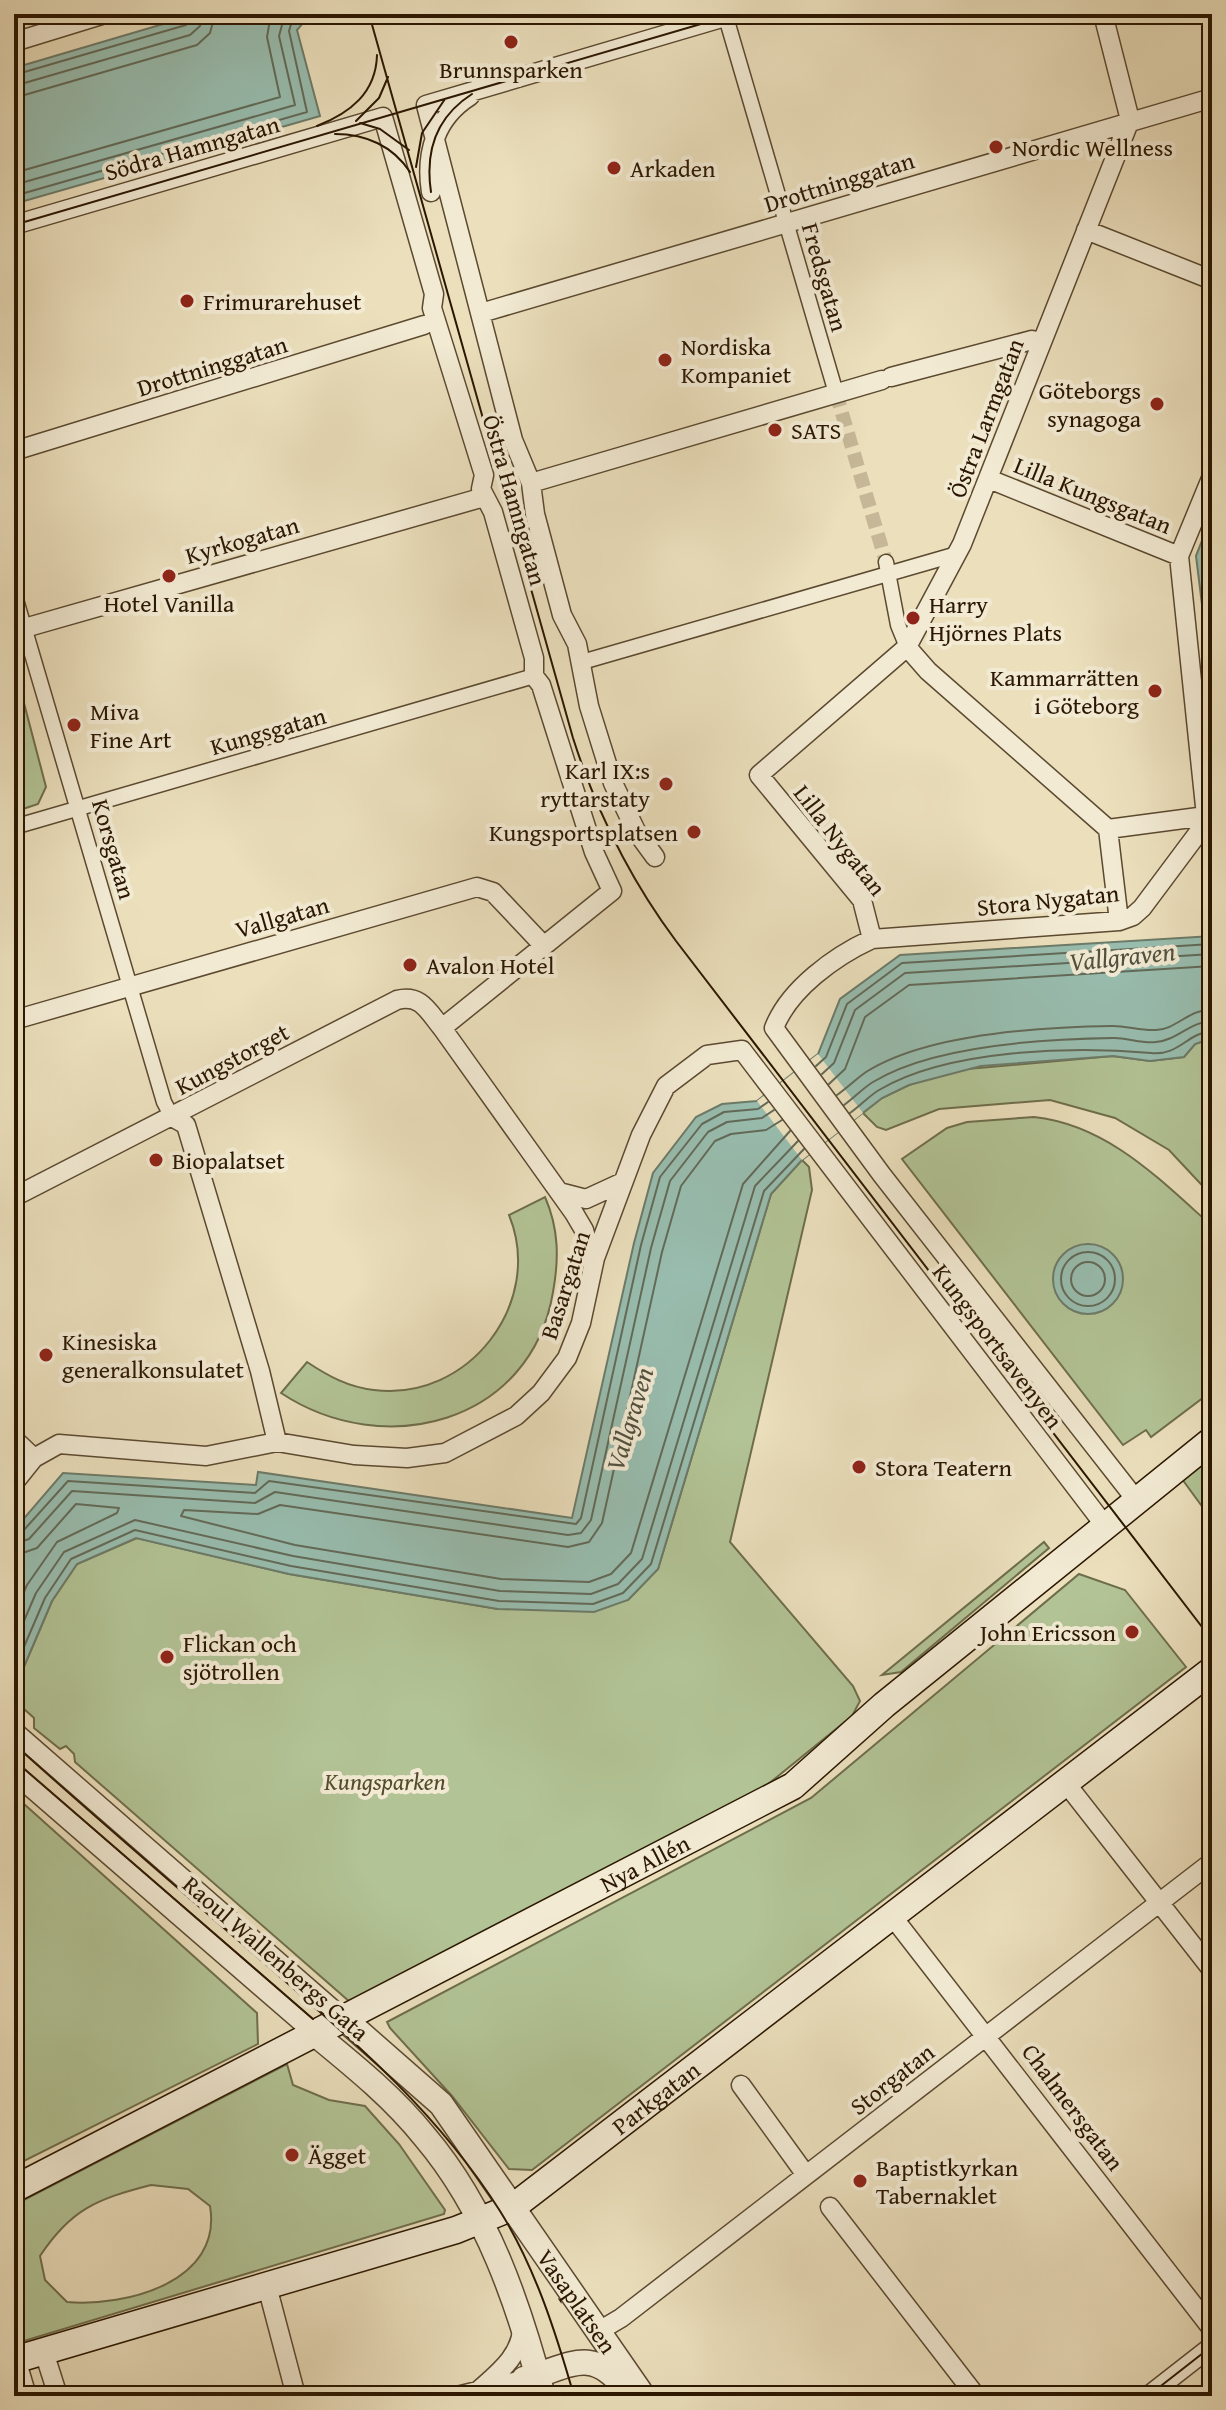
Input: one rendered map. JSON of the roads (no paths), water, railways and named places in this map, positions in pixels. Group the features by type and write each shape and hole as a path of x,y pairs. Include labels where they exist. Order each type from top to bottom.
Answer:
{"main road":[{"name":"Nya Allén","path":"14,2189 793,1786 884,1705 1212,1440"},
{"name":"Parkgatan","path":"15,2360 481,2221 513,2207 1212,1670"}],"street":[{"path":"41,14 47,32"},
{"path":"14,42 105,14"},
{"path":"1103,14 1130,120"},
{"path":"431,192 428,167 435,136 447,115 461,101 490,86 729,20"},
{"name":"Fredsgatan","path":"729,20 836,393"},
{"name":"Östra Hamngatan","path":"490,86 426,105 513,440 531,483 535,514 562,615 582,662 589,706 613,783 636,831 655,857"},
{"name":"Drottninggatan","path":"481,313 1212,98"},
{"name":"Östra Hamngatan","path":"383,117 434,294 432,308 484,475 484,497 493,512 530,643 534,676 541,685 594,852 612,891 544,946"},
{"name":"Södra Hamngatan","path":"14,225 383,117"},
{"name":"Östra Larmgatan","path":"759,775 907,647 957,554 989,479 1130,120"},
{"name":"Södra Hamngatan","path":"14,215 313,127"},
{"path":"1086,230 1212,280"},
{"name":"Drottninggatan","path":"14,451 424,325"},
{"path":"531,483 886,379 1032,340 1042,342"},
{"path":"1108,829 1206,816 1179,556 1212,476"},
{"name":"Lilla Kungsgatan","path":"989,479 1179,556"},
{"name":"Kyrkogatan","path":"19,630 484,497"},
{"path":"582,662 888,569 957,554"},
{"path":"888,569 898,625 907,647 928,671 1108,829 1119,921"},
{"name":"Korsgatan","path":"14,593 19,630 79,808 164,1102 172,1117"},
{"name":"Kungsgatan","path":"14,827 534,676"},
{"name":"Lilla Nygatan","path":"759,775 862,900 872,939"},
{"name":"Stora Nygatan","path":"872,939 1119,921 1133,916 1201,829 1206,816"},
{"name":"Vallgatan","path":"14,1020 477,887 493,892 544,946"},
{"name":"Kungsportsavenyen","path":"872,939 794,994 774,1028 882,1175 1137,1501"},
{"path":"442,1028 544,946"},
{"name":"Kungstorget","path":"172,1117 397,1000 418,999 442,1028 584,1230 593,1268"},
{"name":"Kungsportsavenyen","path":"742,1050 1106,1527"},
{"name":"Basargatan","path":"34,1458 59,1444 206,1456 277,1442 354,1455 407,1458 445,1453 516,1416 541,1393 567,1358 581,1323 593,1268 623,1182 651,1112 666,1086 686,1067 707,1055 742,1050"},
{"path":"14,1197 172,1117"},
{"name":"Kungstorget","path":"172,1117 186,1125 260,1371 277,1442"},
{"path":"559,1192 586,1199 623,1182"},
{"path":"14,1439 34,1458 14,1483"},
{"name":"Raoul Wallenbergs Gata","path":"14,1731 441,2104 513,2207"},
{"name":"Raoul Wallenbergs Gata","path":"14,1773 387,2095 428,2139 481,2221"},
{"path":"1065,1782 1212,1970"},
{"name":"Storgatan","path":"599,2331 621,2318 1212,1862"},
{"name":"Chalmersgatan","path":"892,1916 988,2035 1212,2329"},
{"path":"741,2085 806,2175"},
{"name":"Vasaplatsen","path":"513,2207 643,2396"},
{"path":"830,2207 976,2396"},
{"name":"Vasaplatsen","path":"481,2221 522,2324 534,2384 578,2363 598,2363 608,2368 631,2396"},
{"path":"267,2286 296,2396"},
{"path":"478,2391 514,2355 520,2345 522,2324"},
{"path":"1148,2396 1212,2346"},
{"path":"44,2352 58,2396"},
{"path":"15,2360 27,2396"},
{"path":"457,2396 534,2384"}],"water":[{"path":"197,14 332,14 303,23 297,30 320,116 14,204 14,68"},
{"path":"1212,515 1212,686 1196,556"},
{"name":"Vallgraven","path":"1212,936 1212,1038 1195,1044 1184,1057 1150,1061 1113,1056 981,1066 909,1085 882,1098 802,1160 771,1194 658,1569 628,1600 594,1612 498,1609 289,1574 136,1538 77,1564 52,1601 14,1690 14,1530 63,1473 256,1485 258,1472 572,1518 634,1243 653,1173 696,1117 722,1104 757,1101 818,1054 840,999 900,955"},
{"path":"1095,1244 1117,1259 1123,1279 1121,1293 1113,1304 1102,1312 1081,1314 1063,1304 1055,1293 1053,1272 1063,1254 1074,1246"}],"tunnel":[{"path":"836,393 886,562"}],"tram line":[{"path":"369,14 573,738 616,844 643,893 676,941 1212,1640"},
{"path":"14,225 735,14"},
{"path":"317,126 340,115 359,100 372,80 377,55"},
{"path":"356,121 379,98 388,77"},
{"path":"431,192 430,163 436,137 450,113 472,94"},
{"path":"416,167 422,133 445,99"},
{"path":"360,123 380,129 409,150"},
{"path":"335,134 357,136 378,143 395,155 410,172"},
{"path":"14,1744 333,2023 394,2080 450,2142 500,2211 524,2255 552,2325 574,2396"},
{"path":"14,1760 313,2019"},
{"path":"1148,2396 1212,2346"}],"place":[{"name":"Brunnsparken","path":"511,42"},
{"name":"Nordic Wellness","path":"996,147"},
{"name":"Arkaden","path":"614,168"},
{"name":"Frimurarehuset","path":"187,301"},
{"name":"Nordiska Kompaniet","path":"665,360"},
{"name":"Göteborgs synagoga","path":"1157,404"},
{"name":"SATS","path":"775,430"},
{"name":"Hotel Vanilla","path":"169,576"},
{"name":"Harry Hjörnes Plats","path":"913,618"},
{"name":"Kammarrätten i Göteborg","path":"1155,691"},
{"name":"Miva Fine Art","path":"74,725"},
{"name":"Karl IX:s ryttarstaty","path":"666,784"},
{"name":"Kungsportsplatsen","path":"694,832"},
{"name":"Avalon Hotel","path":"410,965"},
{"name":"Biopalatset","path":"156,1160"},
{"name":"Kinesiska generalkonsulatet","path":"46,1355"},
{"name":"Stora Teatern","path":"859,1467"},
{"name":"John Ericsson","path":"1132,1632"},
{"name":"Flickan och sjötrollen","path":"167,1657"},
{"name":"Ägget","path":"292,2155"},
{"name":"Baptistkyrkan Tabernaklet","path":"860,2181"}],"park label":[{"name":"Kungsparken","path":"385,1781"}]}
